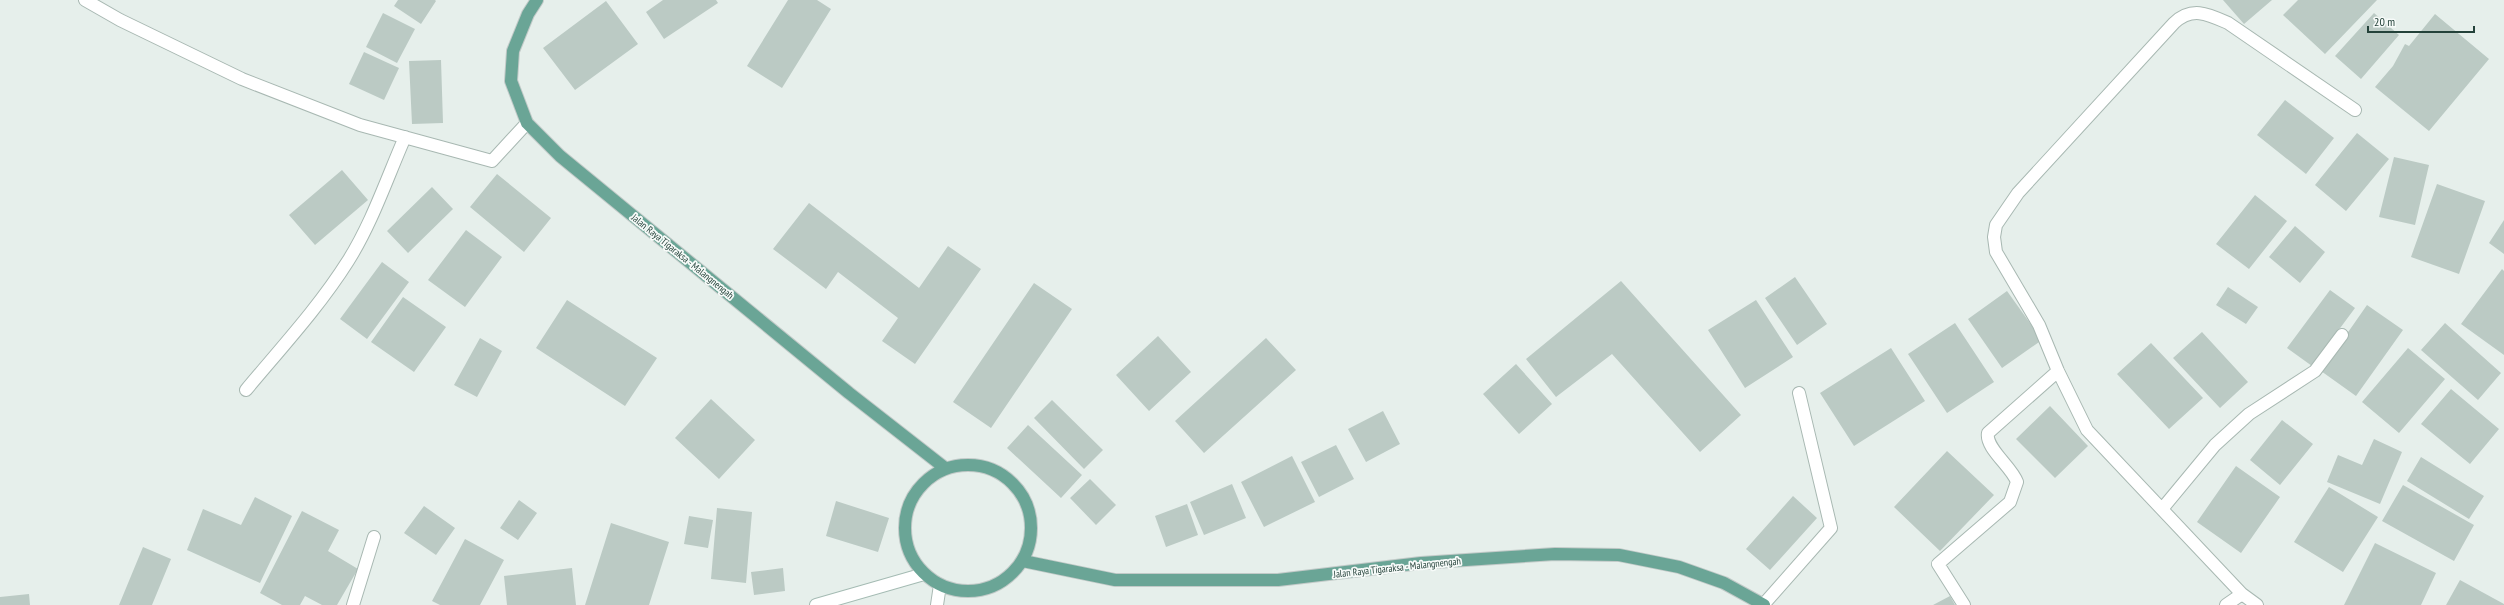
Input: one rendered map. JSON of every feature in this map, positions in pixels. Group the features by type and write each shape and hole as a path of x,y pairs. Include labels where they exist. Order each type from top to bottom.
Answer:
{"main road":[{"name":"Jalan Raya Tigaraksa - Malangnengah","path":"537,0 528,14 513,51 511,81 527,123 572,166 849,393 945,468"},
{"path":"961,465 978,466 996,471 1010,481 1022,494 1029,510 1032,527 1030,545 1023,561 1008,578 997,585 978,591 959,591 940,585 924,574 912,558 906,540 905,522 909,506 917,490 929,478 945,468 961,465"},
{"name":"Jalan Raya Tigaraksa - Malangnengah","path":"1023,561 1114,580 1278,580 1421,563 1555,554 1619,555 1679,567 1724,583 1764,605"}],"street":[{"path":"85,0 120,20 242,79 360,125 492,161 527,123"},
{"path":"2257,605 2242,594 2087,430 2058,370 2040,325 1996,252 1994,237 1996,225 2018,193 2181,17 2191,13 2205,13 2228,23 2355,110"},
{"path":"246,390 322,298 349,260 368,223 405,137"},
{"path":"2162,509 2214,445 2249,414 2315,371 2342,335"},
{"path":"1964,605 1938,564 2010,502 2017,482 2008,465 1991,446 1988,433 2058,370"},
{"path":"1764,605 1831,528 1799,393"},
{"path":"354,605 374,537"},
{"path":"816,605 924,574"},
{"path":"937,605 940,585"},
{"path":"2226,605 2242,594"}],"building":[{"path":"398,0 436,1 421,24 394,6"},
{"path":"663,0 716,0 718,3 664,39 646,12"},
{"path":"788,0 817,0 831,9 782,88 747,66"},
{"path":"2223,0 2272,0 2244,24"},
{"path":"2298,0 2377,0 2325,54 2283,15"},
{"path":"606,1 638,44 575,90 543,48"},
{"path":"383,13 415,29 397,63 366,47"},
{"path":"2374,13 2399,35 2361,79 2335,56"},
{"path":"2435,14 2489,59 2429,131 2375,87 2393,66 2405,44 2409,46"},
{"path":"364,52 399,68 384,100 349,84"},
{"path":"441,60 443,123 412,124 409,61"},
{"path":"2285,100 2334,138 2306,174 2257,135"},
{"path":"2357,133 2389,159 2346,211 2315,185"},
{"path":"2394,157 2429,165 2415,225 2379,217"},
{"path":"342,170 368,200 315,245 289,215"},
{"path":"497,174 551,218 524,252 470,207"},
{"path":"2437,184 2485,201 2459,274 2411,257"},
{"path":"432,187 453,209 408,253 387,231"},
{"path":"2255,195 2287,221 2249,269 2216,244"},
{"path":"809,203 919,288 948,246 981,269 915,364 882,341 898,318 838,272 826,289 773,249"},
{"path":"2504,220 2504,254 2489,243"},
{"path":"2295,226 2325,252 2300,283 2269,257"},
{"path":"466,230 502,257 465,307 428,280"},
{"path":"382,262 409,282 367,339 340,319"},
{"path":"2502,269 2504,271 2504,355 2461,324"},
{"path":"1795,277 1827,324 1797,345 1765,298"},
{"path":"1621,281 1741,415 1700,452 1612,354 1556,397 1526,359"},
{"path":"1034,283 1072,309 991,428 953,402"},
{"path":"2228,287 2258,307 2246,324 2216,305"},
{"path":"2330,290 2355,308 2312,366 2287,348"},
{"path":"2007,291 2042,340 2002,368 1968,319"},
{"path":"403,297 446,327 414,372 371,342"},
{"path":"567,300 657,358 625,406 536,348"},
{"path":"1756,300 1793,357 1745,388 1708,330"},
{"path":"2367,305 2403,330 2356,396 2321,371"},
{"path":"1955,323 1994,382 1947,413 1908,354"},
{"path":"2445,323 2501,373 2478,400 2421,350"},
{"path":"2202,332 2248,382 2220,408 2173,358"},
{"path":"1158,336 1191,372 1149,411 1116,375"},
{"path":"480,338 502,351 477,397 454,385"},
{"path":"1266,338 1296,370 1204,453 1175,421"},
{"path":"2151,343 2203,398 2169,429 2117,374"},
{"path":"1891,348 1925,401 1854,446 1820,393"},
{"path":"2408,348 2445,379 2399,433 2362,402"},
{"path":"1516,364 1552,404 1519,434 1483,394"},
{"path":"2451,389 2499,429 2470,464 2421,424"},
{"path":"711,399 755,440 719,479 675,438"},
{"path":"1052,400 1103,450 1084,469 1034,418"},
{"path":"2050,406 2088,446 2055,478 2016,439"},
{"path":"1383,411 1400,444 1366,462 1348,429"},
{"path":"2282,420 2313,444 2280,485 2250,460"},
{"path":"1028,425 1082,475 1061,498 1007,448"},
{"path":"2374,439 2402,452 2380,504 2327,482 2338,455 2362,465"},
{"path":"1336,445 1354,479 1319,497 1301,462"},
{"path":"1947,451 1994,495 1940,551 1894,507"},
{"path":"1292,456 1315,502 1264,527 1241,482"},
{"path":"2421,457 2484,496 2469,519 2407,481"},
{"path":"2236,466 2280,497 2241,553 2197,522"},
{"path":"1090,479 1116,505 1096,525 1070,498"},
{"path":"1232,484 1246,518 1204,535 1190,502"},
{"path":"2403,485 2474,525 2454,561 2382,521"},
{"path":"2329,487 2378,517 2343,572 2294,542"},
{"path":"1793,496 1817,518 1770,570 1746,549"},
{"path":"255,497 292,516 260,583 187,550 203,509 241,525"},
{"path":"519,500 537,513 518,540 500,528"},
{"path":"836,501 889,518 878,552 826,536"},
{"path":"1187,504 1198,535 1166,547 1155,516"},
{"path":"424,506 455,528 436,555 404,533"},
{"path":"717,508 752,512 746,583 711,579"},
{"path":"302,511 339,530 328,551 358,569 337,605 322,605 305,596 300,605 282,605 260,593"},
{"path":"689,516 713,520 708,548 684,544"},
{"path":"611,523 669,542 649,605 585,605"},
{"path":"465,539 504,560 480,605 440,605 432,601"},
{"path":"2375,543 2436,573 2421,605 2344,605"},
{"path":"143,547 171,559 152,605 119,605"},
{"path":"572,568 576,605 507,605 504,576"},
{"path":"783,568 785,591 754,595 751,572"},
{"path":"2460,580 2504,604 2504,605 2446,605"},
{"path":"29,594 30,605 0,605 0,597"},
{"path":"1950,596 1955,605 1933,605"}]}
